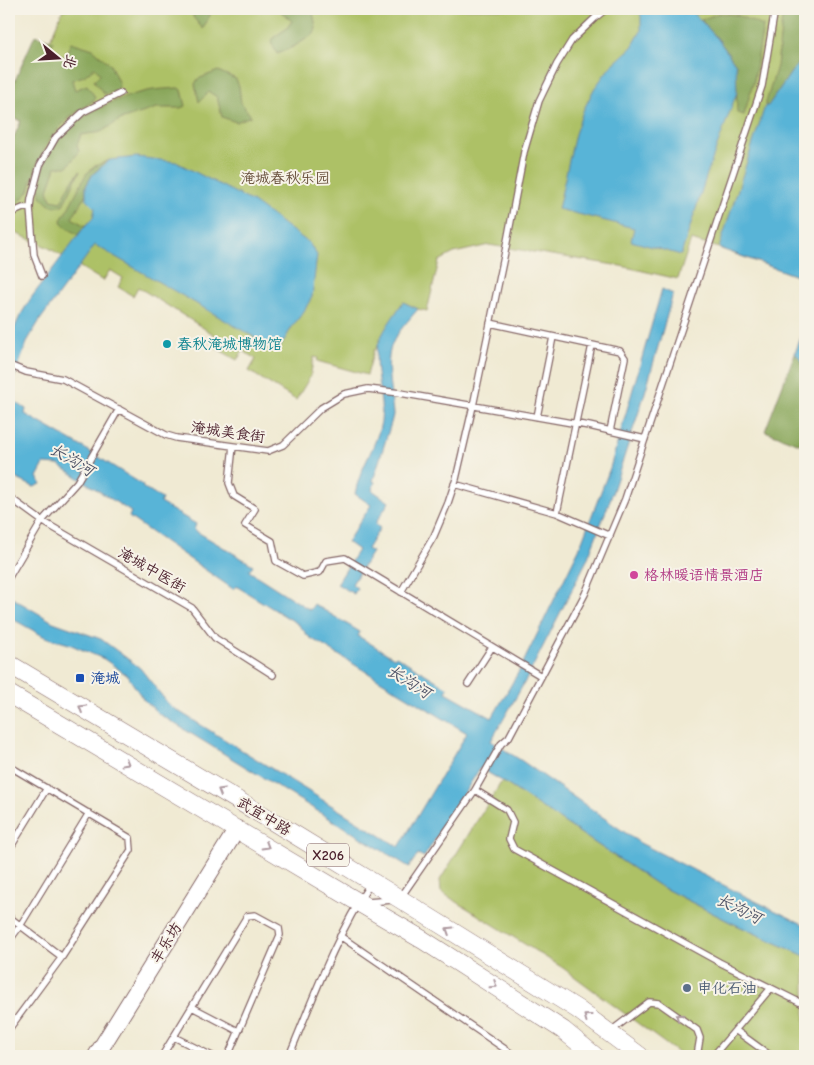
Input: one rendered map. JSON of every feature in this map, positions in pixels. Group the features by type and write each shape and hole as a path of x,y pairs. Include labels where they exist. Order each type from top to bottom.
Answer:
{"main road":[{"name":"武宜中路","path":"9,664 274,822 400,900 577,1010 640,1056"},
{"name":"武宜中路","path":"9,694 423,940 564,1030 595,1056"}],"street":[{"name":"丰乐坊","path":"96,1056 237,829"}],"lane":[{"path":"401,592 434,536 454,484 473,406 524,152 539,102 557,64 572,40 606,9"},
{"path":"358,902 400,900 475,790 502,744 509,737 585,594 625,500 762,86 775,9"},
{"path":"42,276 34,255 30,208 40,165 56,137 82,112 121,93"},
{"path":"9,214 23,208 30,208"},
{"path":"490,323 620,351 625,358 610,431"},
{"path":"537,417 553,337"},
{"path":"557,513 592,345"},
{"name":"淹城美食街","path":"9,365 26,372 63,379 166,435 268,451 283,445 321,408 344,394 368,389 576,424 645,439"},
{"path":"9,577 42,520 77,482 119,409"},
{"path":"233,446 229,483 234,496 255,509 245,525 272,541 276,561 303,576 320,572 326,561 345,558 541,676"},
{"path":"454,484 557,513 610,536"},
{"name":"淹城中医街","path":"9,498 42,520 192,608 215,638 273,675"},
{"path":"468,684 492,647"},
{"path":"9,766 130,838 131,850 62,957 9,1029"},
{"path":"9,850 47,788"},
{"path":"475,790 508,810 513,822 509,839 514,849 719,962 805,1005"},
{"path":"9,941 89,814"},
{"path":"289,1056 340,936 371,882"},
{"path":"162,1056 247,916 256,915 279,928 280,935 228,1056"},
{"path":"9,917 62,957"},
{"path":"340,936 515,1056"},
{"path":"713,1056 771,988"},
{"path":"608,1033 649,1002 659,1003 696,1030 700,1038 697,1056"},
{"path":"192,1006 238,1031"},
{"path":"735,1030 771,1056"},
{"path":"174,1037 212,1056"}],"green space":[{"name":"淹城春秋乐园","path":"63,9 805,9 805,279 691,240 678,279 621,266 489,245 454,253 439,261 427,311 403,302 380,339 377,348 374,350 367,375 317,361 318,358 314,357 310,377 296,400 249,371 256,359 243,351 237,360 216,348 221,339 138,287 133,296 118,287 123,278 110,270 103,281 49,248 9,230 9,148 21,122 17,119"},
{"path":"193,9 213,9 203,29 193,17"},
{"path":"279,9 310,9 313,12 316,28 314,34 295,46 277,54 271,42 292,21"},
{"path":"783,9 805,9 805,57 792,71 768,107 765,106 777,66"},
{"path":"719,13 737,15 763,26 754,80 744,115 737,113 736,65 718,39 701,20"},
{"path":"35,35 53,41 50,51 65,57 71,42 93,49 110,64 119,84 118,91 104,94 94,81 100,74 95,67 84,76 72,80 75,90 87,85 95,97 94,100 68,118 49,140 37,164 29,191 16,205 9,208 9,148 21,121 9,116 9,94"},
{"path":"218,71 236,79 239,86 241,103 251,116 236,122 222,117 217,97 209,92 199,102 195,84 198,79"},
{"path":"178,88 182,90 186,106 180,108 157,108 120,120 101,132 81,135 77,145 79,152 67,167 56,167 48,190 51,200 61,202 72,181 80,171 63,205 52,206 44,200 40,194 39,183 51,149 77,122 105,105 127,97 151,90"},
{"path":"110,160 93,174 86,186 86,194 72,218 85,226 78,235 62,224 61,220 86,174 95,166"},
{"path":"795,353 805,365 805,446 765,431"},
{"path":"502,781 658,885 730,922 805,956 805,1056 682,1056 563,968 441,892 440,880"}],"water":[{"path":"639,9 690,9 718,39 736,65 737,92 708,171 681,255 631,241 634,228 558,209 575,134 583,111 594,89 610,67 632,47 641,31"},
{"path":"805,57 805,279 719,248 765,106 768,106 792,71"},
{"path":"137,157 176,162 253,202 309,243 317,255 312,297 278,351 95,245 40,320 28,340 9,391 9,340 31,298 93,218 95,208 86,199 86,186 93,174 110,160"},
{"name":"长沟河","path":"662,289 673,294 644,396 609,503 587,560 527,678 491,741 640,843 805,925 805,956 730,922 658,885 480,768 424,857 418,854 409,867 159,714 143,699 127,675 104,659 69,644 45,637 9,617 9,596 53,622 101,639 140,668 170,706 399,847 467,733 309,637 298,624 236,586 233,589 129,517 131,512 59,465 44,464 37,477 41,484 34,487 9,475 9,398 26,409 25,414 143,485 142,487 162,499 160,503 196,524 194,530 253,565 249,571 310,610 314,604 360,632 358,636 394,658 396,656 448,688 446,692 492,718 519,671 579,549 610,468"},
{"path":"403,302 418,309 392,344 389,370 393,415 372,490 389,502 375,524 380,528 367,549 372,552 352,584 357,588 354,594 337,584 358,550 347,542 371,505 355,494 381,422 382,413 376,366 377,349 384,331"},
{"path":"805,327 805,365 795,353"}],"place":[{"name":"春秋淹城博物馆","path":"167,344"},
{"name":"格林暖语情景酒店","path":"634,575"},
{"name":"淹城","path":"80,678"},
{"name":"申化石油","path":"687,988"}]}
